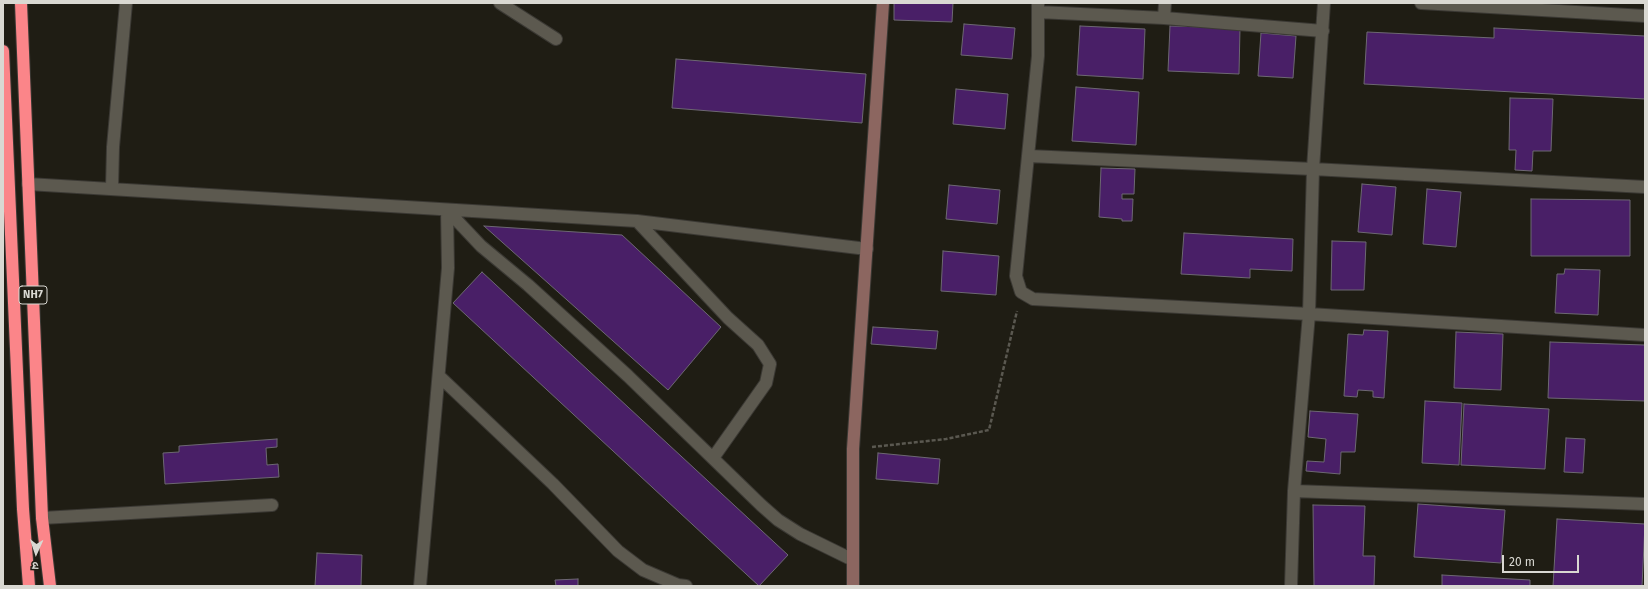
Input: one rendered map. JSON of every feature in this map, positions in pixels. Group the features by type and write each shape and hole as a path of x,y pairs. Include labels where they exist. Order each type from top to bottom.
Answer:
{"highway":[{"name":"NH7","path":"21,3 42,518 50,586"},
{"path":"3,51 23,509 29,586"}],"street":[{"path":"112,188 113,147 126,3"},
{"path":"500,3 556,39"},
{"path":"853,586 853,449 883,3"},
{"path":"1164,18 1165,3"},
{"path":"1291,586 1294,491 1309,314 1313,169 1324,3"},
{"path":"1421,3 1645,16"},
{"path":"1323,31 1038,7 1038,56 1016,276 1021,292 1032,299 1309,314 1645,335"},
{"path":"1029,156 1313,169 1645,187"},
{"path":"28,184 637,221 866,249"},
{"path":"420,586 448,268 447,210"},
{"path":"447,210 481,246 528,285 622,370 761,506 778,520 800,534 853,560"},
{"path":"637,221 728,318 758,345 770,364 766,384 713,458"},
{"path":"439,376 553,484 618,551 643,570 686,586"},
{"path":"1294,491 1645,504"},
{"path":"42,518 272,504"}],"path":[{"path":"853,449 946,439 989,430 1021,292"}],"building":[{"path":"894,3 953,3 952,22 894,20"},
{"path":"964,24 1015,28 1012,59 961,55"},
{"path":"1080,26 1145,29 1143,79 1077,75"},
{"path":"1170,26 1240,28 1239,74 1168,71"},
{"path":"1494,28 1645,36 1645,99 1364,84 1367,32 1494,38"},
{"path":"1261,33 1296,36 1293,78 1258,76"},
{"path":"676,59 866,74 862,123 672,108"},
{"path":"1076,87 1139,92 1136,145 1072,141"},
{"path":"956,89 1008,94 1005,129 953,124"},
{"path":"1510,98 1553,99 1551,151 1533,151 1532,171 1515,170 1516,150 1509,150"},
{"path":"1101,168 1135,169 1134,194 1122,194 1122,199 1133,199 1132,221 1122,221 1122,219 1099,217"},
{"path":"1362,184 1396,187 1392,235 1358,232"},
{"path":"949,185 1000,190 997,224 946,219"},
{"path":"1427,189 1461,192 1456,247 1423,244"},
{"path":"1531,199 1630,200 1630,256 1531,256"},
{"path":"484,226 622,235 721,327 668,390"},
{"path":"1184,233 1293,239 1292,271 1250,269 1250,278 1181,274"},
{"path":"1332,241 1366,242 1364,290 1331,290"},
{"path":"943,251 999,256 996,295 941,291"},
{"path":"1565,269 1600,270 1598,315 1555,313 1557,274 1564,274"},
{"path":"482,272 788,555 759,586 453,303"},
{"path":"873,327 938,331 936,349 871,344"},
{"path":"1364,330 1388,331 1384,398 1373,397 1373,391 1358,390 1357,397 1344,396 1348,334 1363,335"},
{"path":"1456,332 1503,334 1501,390 1454,388"},
{"path":"1550,342 1645,345 1645,401 1548,398"},
{"path":"1425,401 1462,403 1459,465 1422,463"},
{"path":"1464,404 1549,409 1545,469 1461,465"},
{"path":"1310,411 1358,414 1355,452 1341,452 1340,474 1306,471 1307,461 1324,462 1326,439 1308,437"},
{"path":"1566,438 1585,439 1583,473 1564,472"},
{"path":"277,439 277,447 266,448 267,465 278,464 279,477 165,484 163,453 179,452 179,446"},
{"path":"878,453 940,459 938,484 876,479"},
{"path":"1418,504 1505,510 1501,563 1414,557"},
{"path":"1313,505 1365,506 1363,556 1375,556 1374,586 1314,586"},
{"path":"1557,519 1645,524 1642,586 1553,586"},
{"path":"317,553 362,555 361,586 315,586"},
{"path":"1442,575 1530,580 1530,586 1442,586"},
{"path":"578,579 578,586 556,586 555,580"}]}
